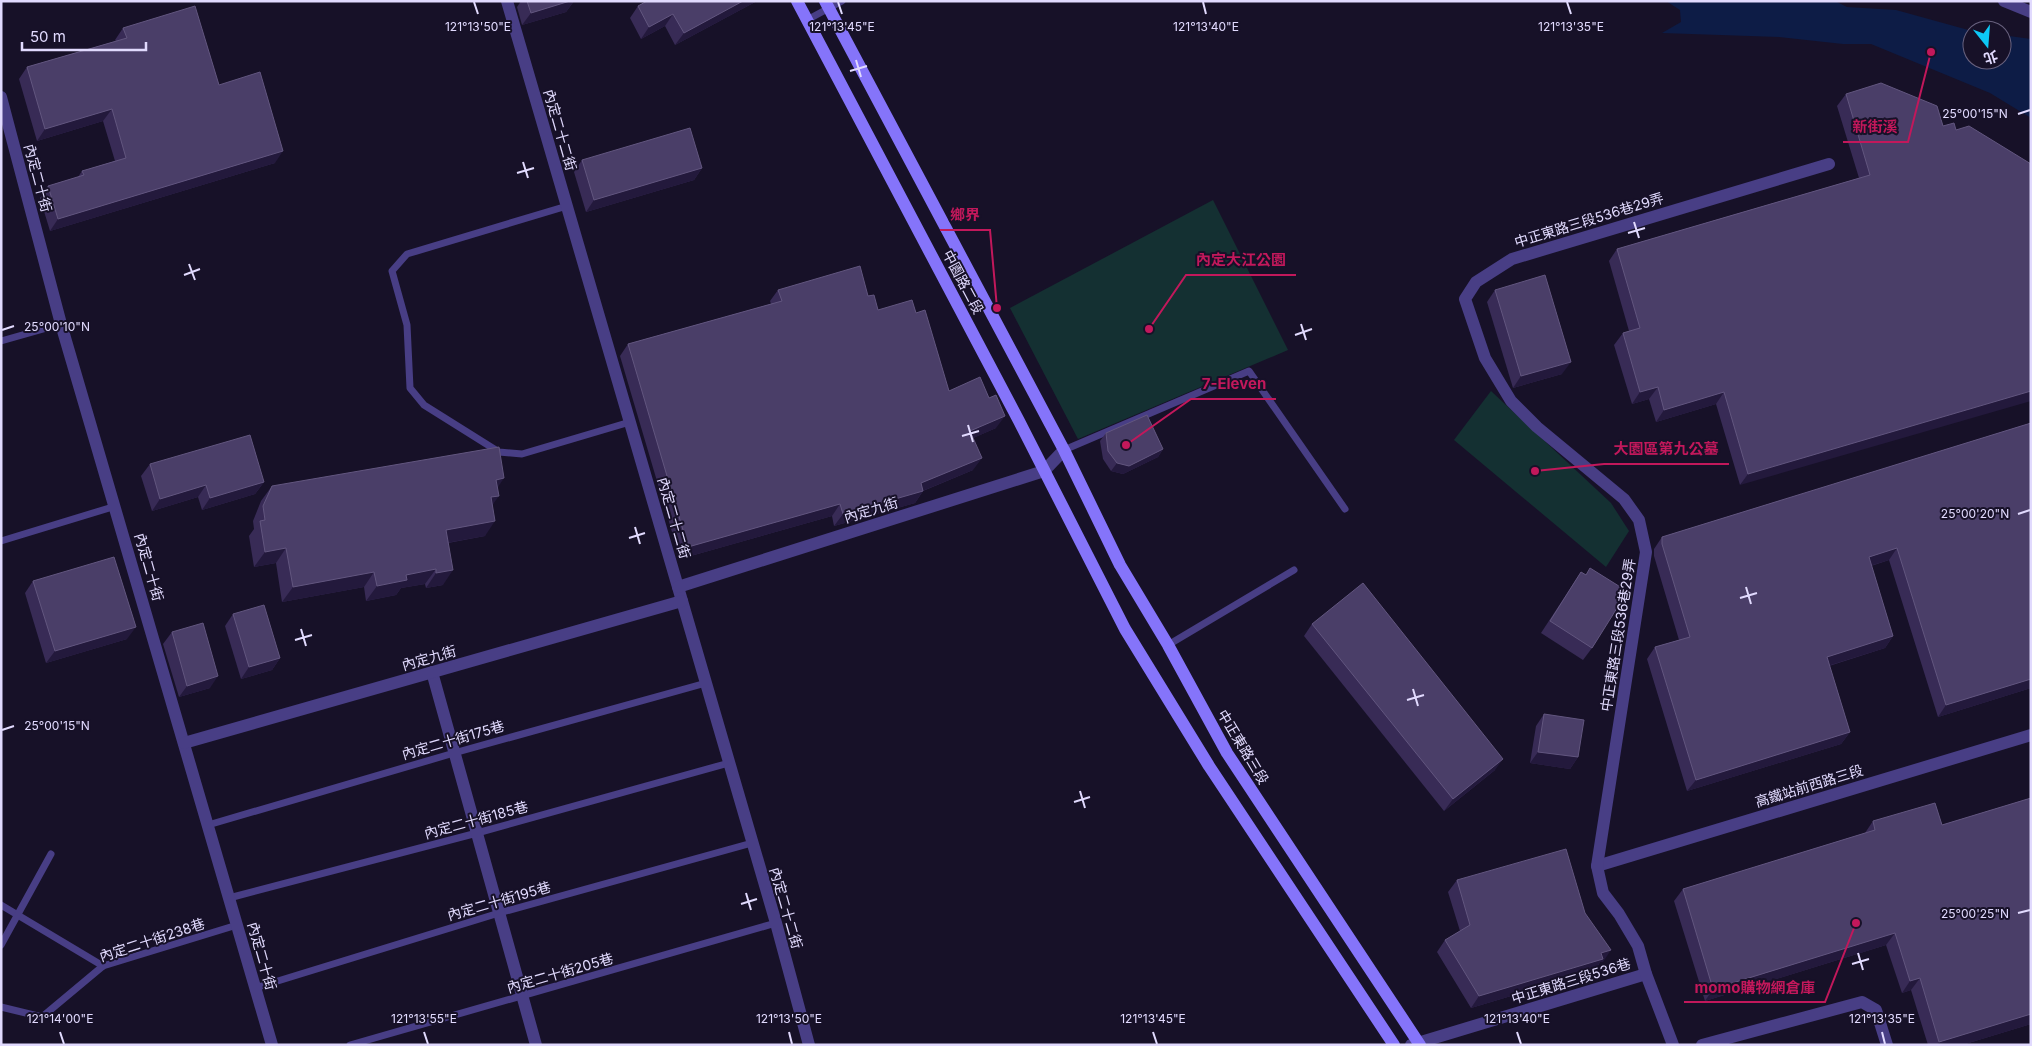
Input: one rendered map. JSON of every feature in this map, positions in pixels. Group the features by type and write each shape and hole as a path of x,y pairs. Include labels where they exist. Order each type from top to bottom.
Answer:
{"main road":[{"name":"中園路二段","path":"797,1 1130,637 1209,766 1394,1045"},
{"name":"中園路二段","path":"827,5 1064,450"},
{"name":"中正東路三段","path":"1064,450 1120,565 1168,645 1227,753 1416,1044"}],"street":[{"name":"內定二十二街","path":"507,1 776,923 809,1045"},
{"path":"2004,1 2031,12"},
{"name":"內定二十街","path":"1,97 61,324 116,506 272,1045"},
{"name":"中正東路三段536巷29弄","path":"1673,1045 1646,974 1638,946 1620,914 1602,893 1597,866 1646,552 1639,520 1624,499 1537,427 1511,401 1485,358 1465,299 1476,282 1512,259 1829,164"},
{"path":"1044,472 1064,450"},
{"name":"內定九街","path":"678,587 1044,472"},
{"name":"內定九街","path":"184,743 682,601"},
{"path":"432,672 536,1045"},
{"name":"高鐵站前西路三段","path":"1597,866 2031,735"},
{"name":"中正東路三段536巷","path":"1416,1044 1646,974"},
{"path":"1702,1045 1862,1002 1876,1010 1887,1045"}],"lane":[{"path":"807,20 827,5 842,1"},
{"path":"567,206 407,254 392,271 407,325 410,388 424,405 499,452 509,454 522,454 630,422"},
{"path":"1,341 61,324"},
{"path":"1064,450 1249,371 1345,508"},
{"path":"1,541 116,506"},
{"path":"1168,645 1294,570"},
{"name":"內定二十街175巷","path":"208,825 454,753 706,683"},
{"name":"內定二十街185巷","path":"229,898 477,833 729,763"},
{"name":"內定二十街195巷","path":"255,988 499,914 752,843"},
{"path":"1,945 16,914 51,854"},
{"path":"1,906 103,966"},
{"name":"內定二十街205巷","path":"350,1045 776,923"},
{"name":"內定二十街238巷","path":"1,1007 42,1017 103,966 237,925"}],"green space":[{"path":"1213,200 1288,350 1078,439 1010,308"},
{"path":"1491,391 1611,503 1629,531 1606,567 1454,440"}],"water":[{"path":"1666,1 1835,1 1847,7 1896,10 1962,28 1962,70 2012,70 2012,36 2031,39 2031,118 1990,93 1871,44 1843,44 1779,37 1662,33 1681,22 1680,10"}],"building":[{"path":"527,1 570,1 531,13"},
{"path":"647,1 743,1 684,33 673,14 649,27 638,6"},
{"path":"195,6 219,85 260,72 283,151 58,219 48,186 84,175 82,171 126,158 112,109 45,129 27,67 127,38 123,28"},
{"path":"1881,83 1937,106 1943,126 1954,123 1956,130 1969,126 2031,164 2031,391 1748,474 1724,392 1664,410 1658,387 1640,392 1623,333 1640,328 1617,249 1870,175 1846,94"},
{"path":"690,128 702,168 594,200 582,160"},
{"path":"860,266 868,296 874,295 878,310 912,300 916,313 925,310 949,391 980,377 989,398 996,395 1005,416 970,431 982,458 921,483 923,491 843,514 840,504 688,547 628,344 782,301 778,290"},
{"path":"1545,275 1571,362 1521,376 1495,290"},
{"path":"1147,415 1163,449 1129,466 1117,463 1108,451 1106,433"},
{"path":"2031,423 2031,679 1946,705 1897,548 1869,557 1893,636 1827,657 1850,732 1696,780 1655,647 1690,637 1662,544 1662,537"},
{"path":"250,435 264,482 210,498 206,485 160,499 150,464"},
{"path":"499,447 504,478 496,480 499,496 491,497 495,521 446,530 453,570 436,573 436,569 406,575 407,580 377,586 374,572 293,587 286,548 265,552 260,521 265,520 263,506 272,486"},
{"path":"114,557 136,627 55,651 33,581"},
{"path":"1590,568 1622,588 1619,593 1624,597 1592,648 1550,621 1581,572 1586,575"},
{"path":"1363,583 1503,759 1453,799 1312,624"},
{"path":"264,605 280,658 249,667 233,614"},
{"path":"203,623 218,676 187,686 172,632"},
{"path":"1544,714 1584,720 1578,757 1538,752"},
{"path":"2031,798 2031,1014 1939,1042 1920,978 1910,981 1895,933 1713,989 1683,889 1875,830 1873,821 1935,803 1942,825"},
{"path":"1566,849 1585,913 1611,950 1601,953 1603,959 1479,996 1445,940 1470,925 1457,880"}],"place":[{"name":"新街溪","path":"1931,52"},
{"name":"鄉界","path":"997,308"},
{"name":"內定大江公園","path":"1149,329"},
{"name":"7-Eleven","path":"1126,445"},
{"name":"大園區第九公墓","path":"1535,471"},
{"name":"momo購物網倉庫","path":"1856,923"}]}
